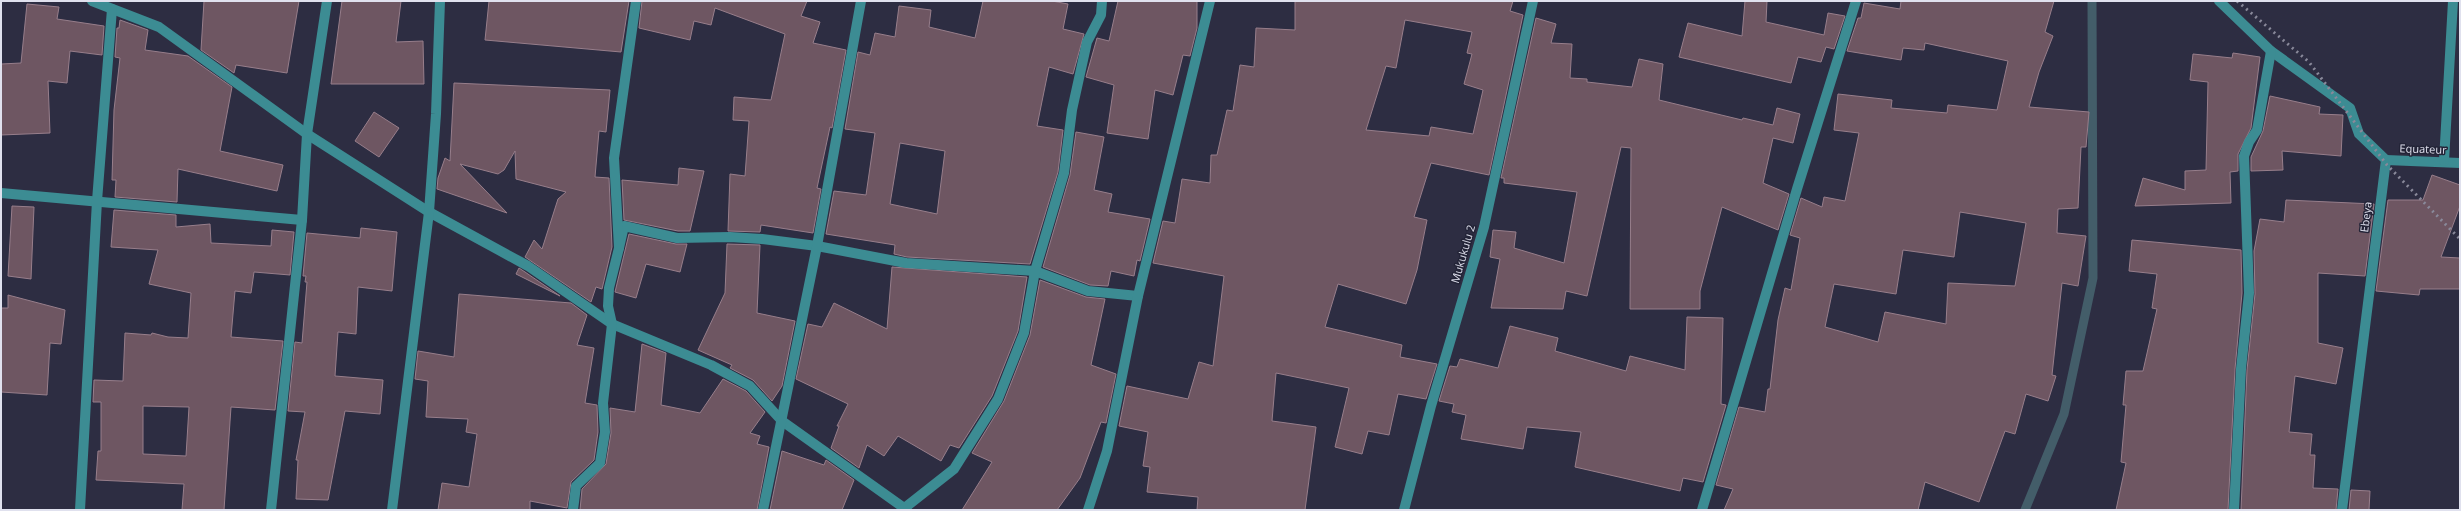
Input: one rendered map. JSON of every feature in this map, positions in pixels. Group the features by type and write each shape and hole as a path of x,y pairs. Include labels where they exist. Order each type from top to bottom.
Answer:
{"street":[{"path":"92,1 159,27 307,134 429,212 528,266 612,324 711,365 750,386 782,421 904,509 954,469 998,399 1024,333 1034,271 1064,173 1072,110 1086,42 1101,15 1102,1"},
{"path":"270,510 302,220 307,134 327,1"},
{"path":"392,510 429,212 436,114 440,1"},
{"path":"618,248 614,158 636,1"},
{"path":"763,510 817,246 861,1"},
{"path":"1088,510 1107,451 1138,296 1210,1"},
{"name":"Mukukulu 2","path":"1404,510 1431,406 1484,227 1533,1"},
{"path":"1702,510 1797,189 1856,1"},
{"path":"2219,1 2271,52 2350,108 2359,134 2386,160"},
{"path":"2444,161 2453,1"},
{"path":"80,510 97,200 112,9"},
{"path":"2234,510 2241,369 2249,293 2244,156 2249,142 2257,130 2271,52"},
{"name":"Equateur","path":"2386,160 2444,161 2460,163"},
{"name":"Ebeya","path":"2342,510 2386,160"},
{"path":"1,194 97,200 302,220"},
{"path":"574,510 576,486 600,463 605,432 604,395 612,324 608,306 609,288 624,226 676,238 730,237 817,246 906,263 1034,271 1088,291 1138,296"}],"building":[{"path":"204,1 299,1 287,73 236,65 234,73 201,50"},
{"path":"342,1 401,1 396,42 423,41 424,84 331,84"},
{"path":"489,1 629,1 621,52 485,40"},
{"path":"642,1 807,1 801,16 820,22 813,43 846,50 832,128 830,127 817,188 821,189 813,233 761,225 760,232 728,231 730,174 745,176 749,121 733,120 734,97 771,100 785,34 715,8 711,25 694,21 690,40 639,28"},
{"path":"983,1 1052,1 1068,4 1063,29 1084,34 1073,74 1049,67 1037,126 1063,130 1058,172 1030,264 907,257 894,254 895,245 826,234 834,191 866,195 875,133 845,129 858,52 870,55 875,33 895,37 899,6 931,10 929,27 975,38","holes":["900,143 945,151 937,214 890,204"]},
{"path":"1118,1 1197,1 1197,28 1190,56 1183,55 1173,95 1155,90 1148,139 1107,133 1114,85 1086,77 1097,38 1109,41"},
{"path":"1295,1 1513,1 1510,11 1523,15 1489,175 1431,163 1414,217 1427,220 1417,270 1406,304 1338,284 1325,327 1402,345 1400,357 1437,364 1426,399 1398,394 1389,435 1368,431 1362,454 1335,447 1349,388 1276,373 1272,421 1316,427 1305,510 1197,510 1198,497 1147,492 1150,467 1143,466 1148,432 1119,426 1127,386 1188,399 1199,362 1213,366 1224,276 1153,263 1163,221 1175,223 1182,179 1210,183 1211,155 1217,155 1227,110 1233,111 1240,65 1254,67 1256,28 1295,30","holes":["1405,20 1472,32 1467,53 1472,54 1464,84 1483,90 1473,134 1431,127 1429,136 1366,130 1386,66 1396,68"]},
{"path":"1745,1 1767,1 1766,22 1824,35 1828,13 1845,16 1834,49 1826,47 1821,62 1798,57 1791,83 1679,57 1688,23 1742,36"},
{"path":"1901,1 2054,1 2045,32 2053,36 2039,72 2029,107 2089,112 2086,147 2081,147 2078,208 2058,209 2057,233 2086,236 2078,286 2062,283 2052,375 2056,376 2048,401 2026,394 2015,434 2005,431 1979,502 1925,482 1918,510 1724,510 1733,489 1716,485 1739,407 1765,412 1768,389 1770,389 1778,320 1785,288 1791,290 1800,238 1790,235 1801,198 1822,207 1824,197 1845,201 1859,133 1834,130 1838,94 1892,100 1891,108 1947,113 1948,105 1997,110 2008,61 1925,43 1924,50 1903,48 1901,60 1847,51 1858,18 1861,18 1864,3 1900,9","holes":["1960,212 2026,223 2015,286 1948,283 1946,324 1885,312 1878,342 1825,327 1834,284 1896,294 1903,250 1954,257"]},
{"path":"27,4 59,7 57,19 104,26 102,55 70,51 67,83 48,81 50,133 1,135 1,64 21,63"},
{"path":"1536,18 1556,24 1551,43 1572,44 1570,78 1587,79 1587,82 1632,87 1639,59 1663,64 1659,100 1742,120 1743,118 1773,125 1777,108 1800,114 1793,143 1773,138 1763,183 1789,194 1778,230 1722,207 1700,291 1700,309 1630,309 1631,148 1621,147 1587,296 1566,291 1563,309 1491,308 1500,259 1490,257 1493,230 1516,232 1514,248 1564,263 1577,192 1504,183 1504,178 1501,178"},
{"path":"120,20 148,30 145,50 188,56 232,87 220,151 283,165 277,191 178,169 177,202 115,197 116,180 112,180 114,110 120,58 115,57 117,28 119,28"},
{"path":"2233,53 2260,57 2251,128 2238,154 2238,171 2230,172 2231,203 2135,206 2143,178 2185,190 2185,171 2206,170 2208,82 2190,80 2193,54 2232,58"},
{"path":"454,83 610,90 606,132 599,131 595,177 609,178 612,247 602,289 596,287 591,302 525,257 534,240 542,249 558,199 566,192 516,179 515,151 504,170 498,174 460,164 507,213 437,189 438,178 445,158 450,161"},
{"path":"2270,96 2320,107 2319,114 2343,115 2341,156 2282,151 2283,170 2251,171 2251,157 2263,131"},
{"path":"374,112 399,128 379,157 355,141"},
{"path":"1076,132 1104,137 1094,190 1112,194 1108,212 1150,219 1140,261 1137,260 1134,276 1111,271 1108,286 1090,285 1043,267 1070,175"},
{"path":"679,168 704,171 690,231 678,231 624,220 622,180 678,185"},
{"path":"2432,175 2460,185 2460,206 2441,257 2460,258 2460,289 2420,289 2419,295 2376,291 2388,200 2423,200"},
{"path":"2286,200 2374,204 2365,276 2318,273 2318,343 2343,348 2336,384 2295,376 2289,432 2312,434 2310,455 2315,455 2313,488 2338,489 2336,510 2241,510 2247,370 2255,294 2254,251 2260,219 2284,222"},
{"path":"12,206 34,207 31,279 8,276"},
{"path":"114,210 176,215 176,227 210,224 211,243 271,246 272,230 294,232 290,275 254,272 251,293 235,291 231,337 283,341 275,410 231,407 224,510 182,510 184,484 96,480 98,451 101,451 101,402 93,402 94,380 123,381 125,333 151,335 152,333 168,337 188,338 191,293 149,284 158,250 111,247","holes":["143,406 189,407 186,456 143,454"]},
{"path":"361,228 397,232 392,291 358,287 356,334 338,332 335,376 383,380 380,414 345,411 328,500 296,499 298,460 296,460 305,412 288,411 295,342 302,343 307,282 305,282 306,276 303,276 307,233 360,238"},
{"path":"629,234 676,244 687,244 680,272 646,264 636,298 615,292"},
{"path":"2132,240 2241,250 2242,293 2235,369 2228,510 2116,510 2126,463 2121,462 2126,405 2123,405 2126,371 2143,371 2157,309 2152,308 2157,274 2129,271"},
{"path":"727,244 760,245 757,313 795,321 782,386 772,401 753,380 730,368 732,365 698,350 725,293"},
{"path":"892,267 1027,277 1018,331 992,396 959,448 950,445 941,461 898,436 884,456 867,445 859,468 831,448 839,426 837,426 848,404 796,379 808,324 822,327 834,303 887,329"},
{"path":"519,268 525,272 560,296 516,274"},
{"path":"1040,280 1086,297 1105,299 1091,365 1116,374 1106,423 1101,422 1080,478 1057,510 962,510 992,462 972,453 1004,401 1030,335"},
{"path":"459,294 571,303 587,315 577,345 594,348 585,403 597,405 598,432 594,460 571,482 567,508 530,501 530,510 438,510 442,483 469,487 477,434 466,432 468,419 426,417 428,381 415,379 418,351 454,357"},
{"path":"8,295 65,310 61,344 50,343 47,395 1,392 1,308 8,308"},
{"path":"1687,317 1723,318 1721,404 1726,405 1703,482 1683,478 1680,491 1575,467 1581,432 1527,427 1523,449 1461,439 1466,415 1452,412 1454,404 1439,401 1450,366 1457,367 1460,359 1498,368 1510,326 1558,338 1555,351 1626,371 1630,356 1685,370"},
{"path":"642,344 666,353 661,405 700,413 723,379 746,391 765,412 750,433 760,436 757,444 769,447 757,510 580,510 582,489 606,464 611,433 610,408 635,412"},
{"path":"782,451 824,465 826,460 854,480 842,510 770,510"},
{"path":"2351,490 2370,491 2369,510 2349,510"}],"waterway":[{"path":"2025,510 2064,414 2093,278 2092,1"}],"railway":[{"path":"2237,1 2309,62 2387,165 2460,239"}]}
